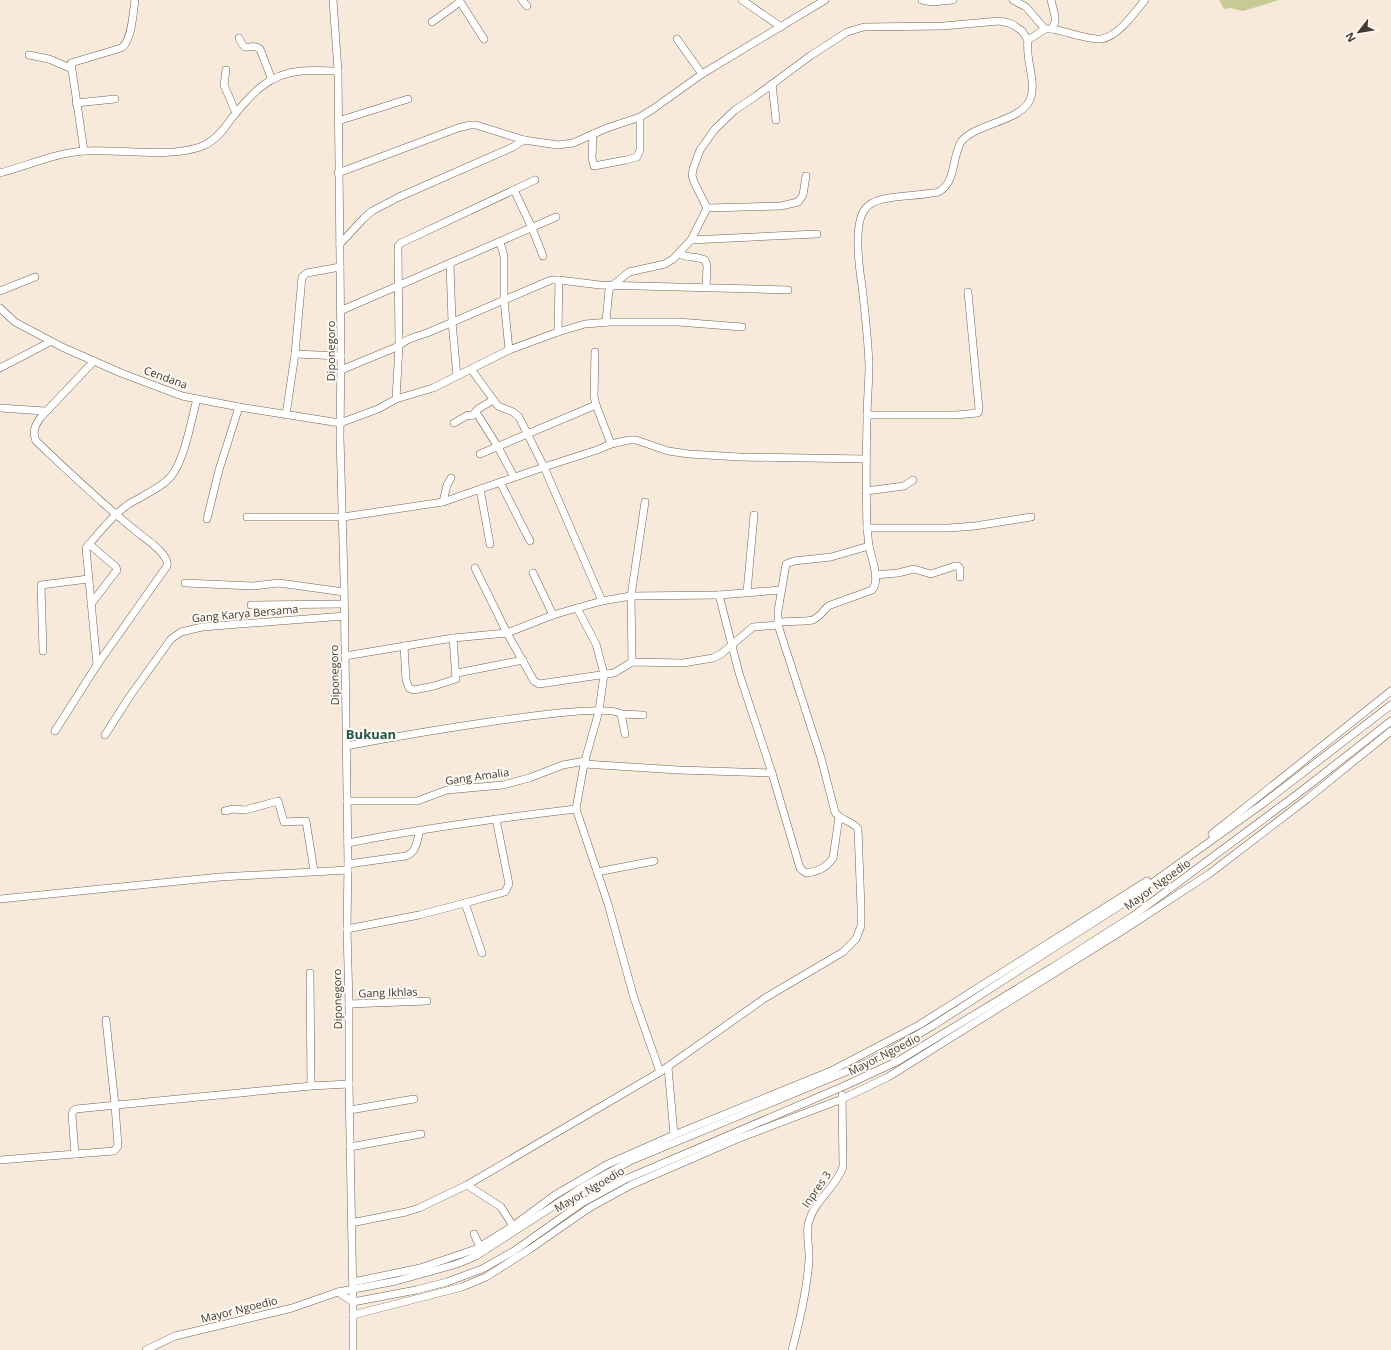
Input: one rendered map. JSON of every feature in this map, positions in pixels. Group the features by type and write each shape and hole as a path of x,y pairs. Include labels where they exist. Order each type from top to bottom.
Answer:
{"street":[{"path":"84,151 70,68 72,62 121,48 127,43 135,0"},
{"name":"Diponegoro","path":"333,0 338,71 341,356 340,423 345,616 348,842 348,1084 350,1110 351,1223 354,1302 353,1350"},
{"path":"742,0 781,27"},
{"path":"338,173 464,126 476,125 524,140 558,146 573,143 640,117 702,74 825,0"},
{"path":"922,0 932,2 953,0"},
{"path":"1013,0 1026,7 1048,29 1096,38 1108,37 1123,26 1145,0"},
{"path":"1028,40 1048,29 1055,22 1051,0"},
{"path":"432,22 460,1 484,39"},
{"path":"475,568 507,633 534,681 539,684 617,672 632,662 677,664 696,662 717,656 732,646 753,628 813,620 828,606 872,590 876,584 867,528 866,491 869,366 867,332 858,256 858,235 864,209 868,204 874,201 940,192 951,177 961,143 967,135 1005,119 1027,105 1031,97 1032,82 1027,52 1028,40 1022,31 1015,26 999,21 943,26 864,27 847,32 810,56 735,110 708,137 696,158 692,176 707,208"},
{"path":"239,38 242,46 245,48 258,47 260,49 272,80"},
{"path":"677,39 702,74"},
{"path":"29,55 49,59 70,68"},
{"path":"226,70 224,85 236,113"},
{"path":"0,173 58,156 84,151 163,152 200,147 216,138 253,92 266,83 290,73 301,71 338,71"},
{"path":"772,84 776,120"},
{"path":"76,103 115,99"},
{"path":"338,121 408,99"},
{"path":"593,134 592,158 594,166 637,157 640,150 640,117"},
{"path":"340,244 372,211 513,147 524,140"},
{"path":"707,208 781,206 795,204 801,200 803,195 806,176"},
{"path":"396,399 399,346 399,244 535,180"},
{"path":"514,190 543,256"},
{"path":"606,322 609,290 613,285 629,272 665,264 673,259 692,240 707,208"},
{"path":"340,311 556,217"},
{"path":"692,240 817,234"},
{"path":"500,242 504,256 504,300 509,350"},
{"path":"679,254 705,260 707,266 706,287"},
{"path":"450,264 452,322 457,376"},
{"path":"286,415 295,354 302,275 340,267"},
{"path":"0,291 35,277"},
{"path":"341,370 549,280 600,285 788,290"},
{"path":"558,332 559,280"},
{"path":"867,415 956,415 978,413 979,408 968,292"},
{"name":"Cendana","path":"0,308 15,322 50,342 121,373 182,396 239,407 340,423"},
{"path":"340,423 378,409 396,399 433,388 509,350 585,324 606,322 678,322 742,327"},
{"path":"0,368 50,342"},
{"path":"595,352 594,396 610,444"},
{"path":"295,354 341,356"},
{"path":"55,731 97,664 168,563 166,558 159,550 115,515 36,441 34,428 45,411 94,361"},
{"path":"471,369 498,406 510,410 516,414 544,467 602,601"},
{"path":"97,664 86,549 115,515 126,506 163,483 172,475 182,452 197,399"},
{"path":"454,423 468,415 472,416 478,409 493,400"},
{"path":"480,454 596,405"},
{"path":"207,519 219,470 239,407"},
{"path":"0,408 45,411"},
{"path":"476,412 498,447 514,477"},
{"path":"246,517 343,517 443,502 597,450 610,444 629,440 636,440 668,451 689,454 740,457 866,459"},
{"path":"443,502 447,485 451,478"},
{"path":"866,491 904,486 913,480"},
{"path":"500,482 530,541"},
{"path":"480,489 490,544"},
{"path":"632,662 631,596 644,502"},
{"path":"747,592 754,515"},
{"path":"867,528 950,528 975,526 1030,517"},
{"path":"89,544 116,566 117,569 91,604"},
{"path":"351,1223 420,1208 467,1185 668,1067 778,990 843,952 856,939 859,933 861,920 859,833 853,823 839,817 835,812 821,758 778,624 781,590 785,566 788,562 831,557 869,546"},
{"path":"875,574 898,573 914,569 931,574 958,566 960,569 960,577"},
{"path":"533,573 553,615"},
{"path":"43,651 41,585 88,579"},
{"path":"185,583 253,586 279,583 344,592"},
{"path":"345,656 453,638 507,633 553,615 602,601 631,596 719,595 781,590"},
{"path":"719,595 739,673 772,773 800,868 804,872 822,868 831,862 833,858 839,817"},
{"path":"251,605 344,604"},
{"path":"577,608 596,644 604,674 599,711 585,762 576,810 608,904 634,998 660,1072"},
{"name":"Gang Karya Bersama","path":"105,735 130,696 171,639 181,632 202,627 345,616"},
{"path":"404,646 406,680 409,688 414,690 454,680 456,678 457,673 453,638"},
{"path":"457,673 523,660"},
{"path":"353,1285 420,1268 513,1224 555,1195 608,1164 674,1135 831,1071 919,1025 1154,876 1211,835 1391,691"},
{"name":"Mayor Ngoedio","path":"146,1350 176,1336 292,1308 338,1292 353,1285 389,1283 457,1264 476,1256 586,1185 632,1160 867,1063 934,1026 1124,903 1260,805 1391,704"},
{"path":"346,746 434,730 552,714 599,711 643,715"},
{"path":"621,714 625,734"},
{"name":"Mayor Ngoedio","path":"354,1302 408,1292 447,1282 482,1269 514,1251 582,1203 626,1178 842,1087 898,1061 1133,916 1391,721"},
{"path":"353,1315 462,1287 486,1277 530,1249 588,1208 631,1185 737,1139 842,1099 888,1077 1119,933 1209,874 1307,799 1391,731"},
{"name":"Gang Amalia","path":"347,801 417,801 447,790 503,785 529,778 569,764 585,762 678,770 772,773"},
{"path":"225,811 233,809 245,810 278,801 283,822 306,821 314,870"},
{"path":"348,842 496,819 576,810"},
{"path":"347,929 419,915 505,892 509,887 496,819"},
{"path":"0,899 220,877 348,867 412,854 420,830"},
{"path":"597,872 654,861"},
{"path":"465,903 482,953"},
{"path":"310,973 311,1086"},
{"name":"Gang Ikhlas","path":"349,1004 427,1001"},
{"path":"0,1160 114,1151 117,1148 118,1143 115,1105 106,1020"},
{"path":"668,1067 674,1135"},
{"path":"75,1154 73,1111 76,1109 311,1086 348,1084"},
{"name":"Inpres 3","path":"792,1350 802,1310 810,1260 808,1232 809,1218 840,1174 843,1167 842,1087"},
{"path":"350,1110 414,1099"},
{"path":"350,1146 421,1134"},
{"path":"467,1185 495,1203 505,1212 513,1224"},
{"path":"476,1256 482,1269"},
{"path":"338,1292 354,1302"}],"shaded area":[{"path":"1219,0 1279,0 1243,11 1230,8 1224,9"}],"district":[{"name":"Bukuan","path":"371,734"}]}
